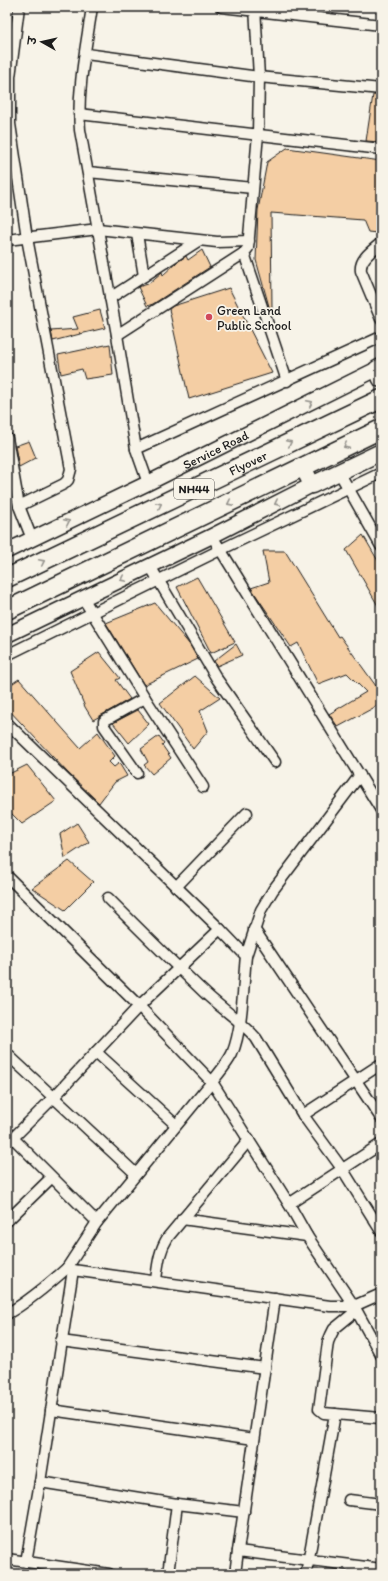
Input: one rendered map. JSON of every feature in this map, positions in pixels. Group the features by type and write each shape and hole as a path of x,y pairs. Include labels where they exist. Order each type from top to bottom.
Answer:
{"highway":[{"name":"Flyover","path":"7,578 381,399"},
{"name":"NH44","path":"7,610 381,429"}],"main road":[{"path":"303,467 312,485 381,452"}],"street":[{"path":"19,7 10,77 10,124 28,238 71,468 71,475 64,484 19,506"},
{"path":"92,7 78,114 136,449 148,483"},
{"path":"221,7 255,9 381,24"},
{"path":"117,335 244,253 248,248 258,134 259,77 255,9"},
{"path":"86,54 259,77 381,89"},
{"path":"78,114 381,148"},
{"path":"88,172 253,188"},
{"path":"7,240 98,229 198,241 249,241"},
{"path":"137,234 144,276"},
{"path":"110,298 198,241"},
{"path":"381,242 364,259 360,267 381,319"},
{"path":"244,253 286,381"},
{"path":"136,449 381,337"},
{"name":"Service Road","path":"7,551 380,372"},
{"path":"7,438 19,506 32,539"},
{"path":"339,472 381,546"},
{"path":"7,655 220,550 381,473"},
{"path":"7,635 212,536 312,485"},
{"path":"212,536 381,810"},
{"path":"150,566 217,679 275,762"},
{"path":"83,598 145,698 204,787"},
{"path":"137,773 104,726 104,721 145,698"},
{"path":"7,723 246,956"},
{"path":"26,1562 40,1482 61,1342 70,1269 97,1222 227,1063 236,1043 240,1021 246,956 261,910 273,890 360,775"},
{"path":"176,887 247,813"},
{"path":"7,876 139,1006 212,1082 289,1204 307,1236 355,1309 381,1355"},
{"path":"108,898 221,1008 240,1021 256,1038 303,1115 342,1170 381,1231"},
{"path":"97,1222 10,1139 54,1097 139,1006 220,929"},
{"path":"254,929 381,1118"},
{"path":"96,1052 176,1125"},
{"path":"7,1054 136,1174"},
{"path":"303,1115 381,1064"},
{"path":"156,1280 162,1246 182,1219 249,1140"},
{"path":"289,1204 381,1144"},
{"path":"7,1221 51,1178"},
{"path":"182,1219 307,1236"},
{"path":"7,1314 22,1305 70,1269 355,1309"},
{"path":"380,1418 324,1413 319,1409 328,1342 334,1329 355,1309 381,1294"},
{"path":"235,1574 275,1298"},
{"path":"61,1342 265,1368"},
{"path":"50,1410 254,1439"},
{"path":"306,1574 335,1414"},
{"path":"40,1482 177,1504 244,1512"},
{"path":"349,1500 381,1504"},
{"path":"168,1574 177,1504"},
{"path":"238,1551 308,1560 365,1571 381,1569"},
{"path":"7,1559 109,1574"}],"building":[{"path":"373,95 381,96 381,142 366,141"},
{"path":"287,148 381,161 381,183 377,233 368,232 363,220 271,213 272,310 270,310 256,260 258,210 267,162"},
{"path":"202,250 210,267 153,304 147,306 138,287 148,284 162,272 163,275 186,256 188,260"},
{"path":"229,288 272,373 189,399 169,309 173,306"},
{"path":"100,310 105,328 53,341 51,331 78,329 73,317"},
{"path":"110,344 113,375 85,379 82,369 61,374 58,355"},
{"path":"29,441 36,458 19,467 15,446"},
{"path":"363,535 381,566 381,611 346,550"},
{"path":"263,551 285,551 338,637 340,636 381,693 381,698 375,707 338,727 329,714 366,692 347,673 318,684 298,643 291,647 251,588 269,582"},
{"path":"197,577 235,642 211,653 177,587"},
{"path":"155,603 190,645 198,659 144,685 106,623"},
{"path":"236,644 242,655 217,666 214,661"},
{"path":"99,652 120,678 116,680 130,699 93,720 85,707 70,671"},
{"path":"195,676 220,698 200,711 208,731 193,749 160,703"},
{"path":"19,679 80,748 98,732 115,756 109,762 114,767 119,763 127,776 115,782 99,803 67,772 7,708 7,687"},
{"path":"138,710 149,724 129,743 113,723"},
{"path":"159,736 164,743 162,745 171,758 152,774 144,765 148,762 141,749"},
{"path":"27,765 56,801 22,824 7,809 7,775"},
{"path":"77,823 89,842 65,858 60,834"},
{"path":"69,861 93,882 65,910 32,888"}],"place":[{"name":"Green Land Public School","path":"209,317"}]}
